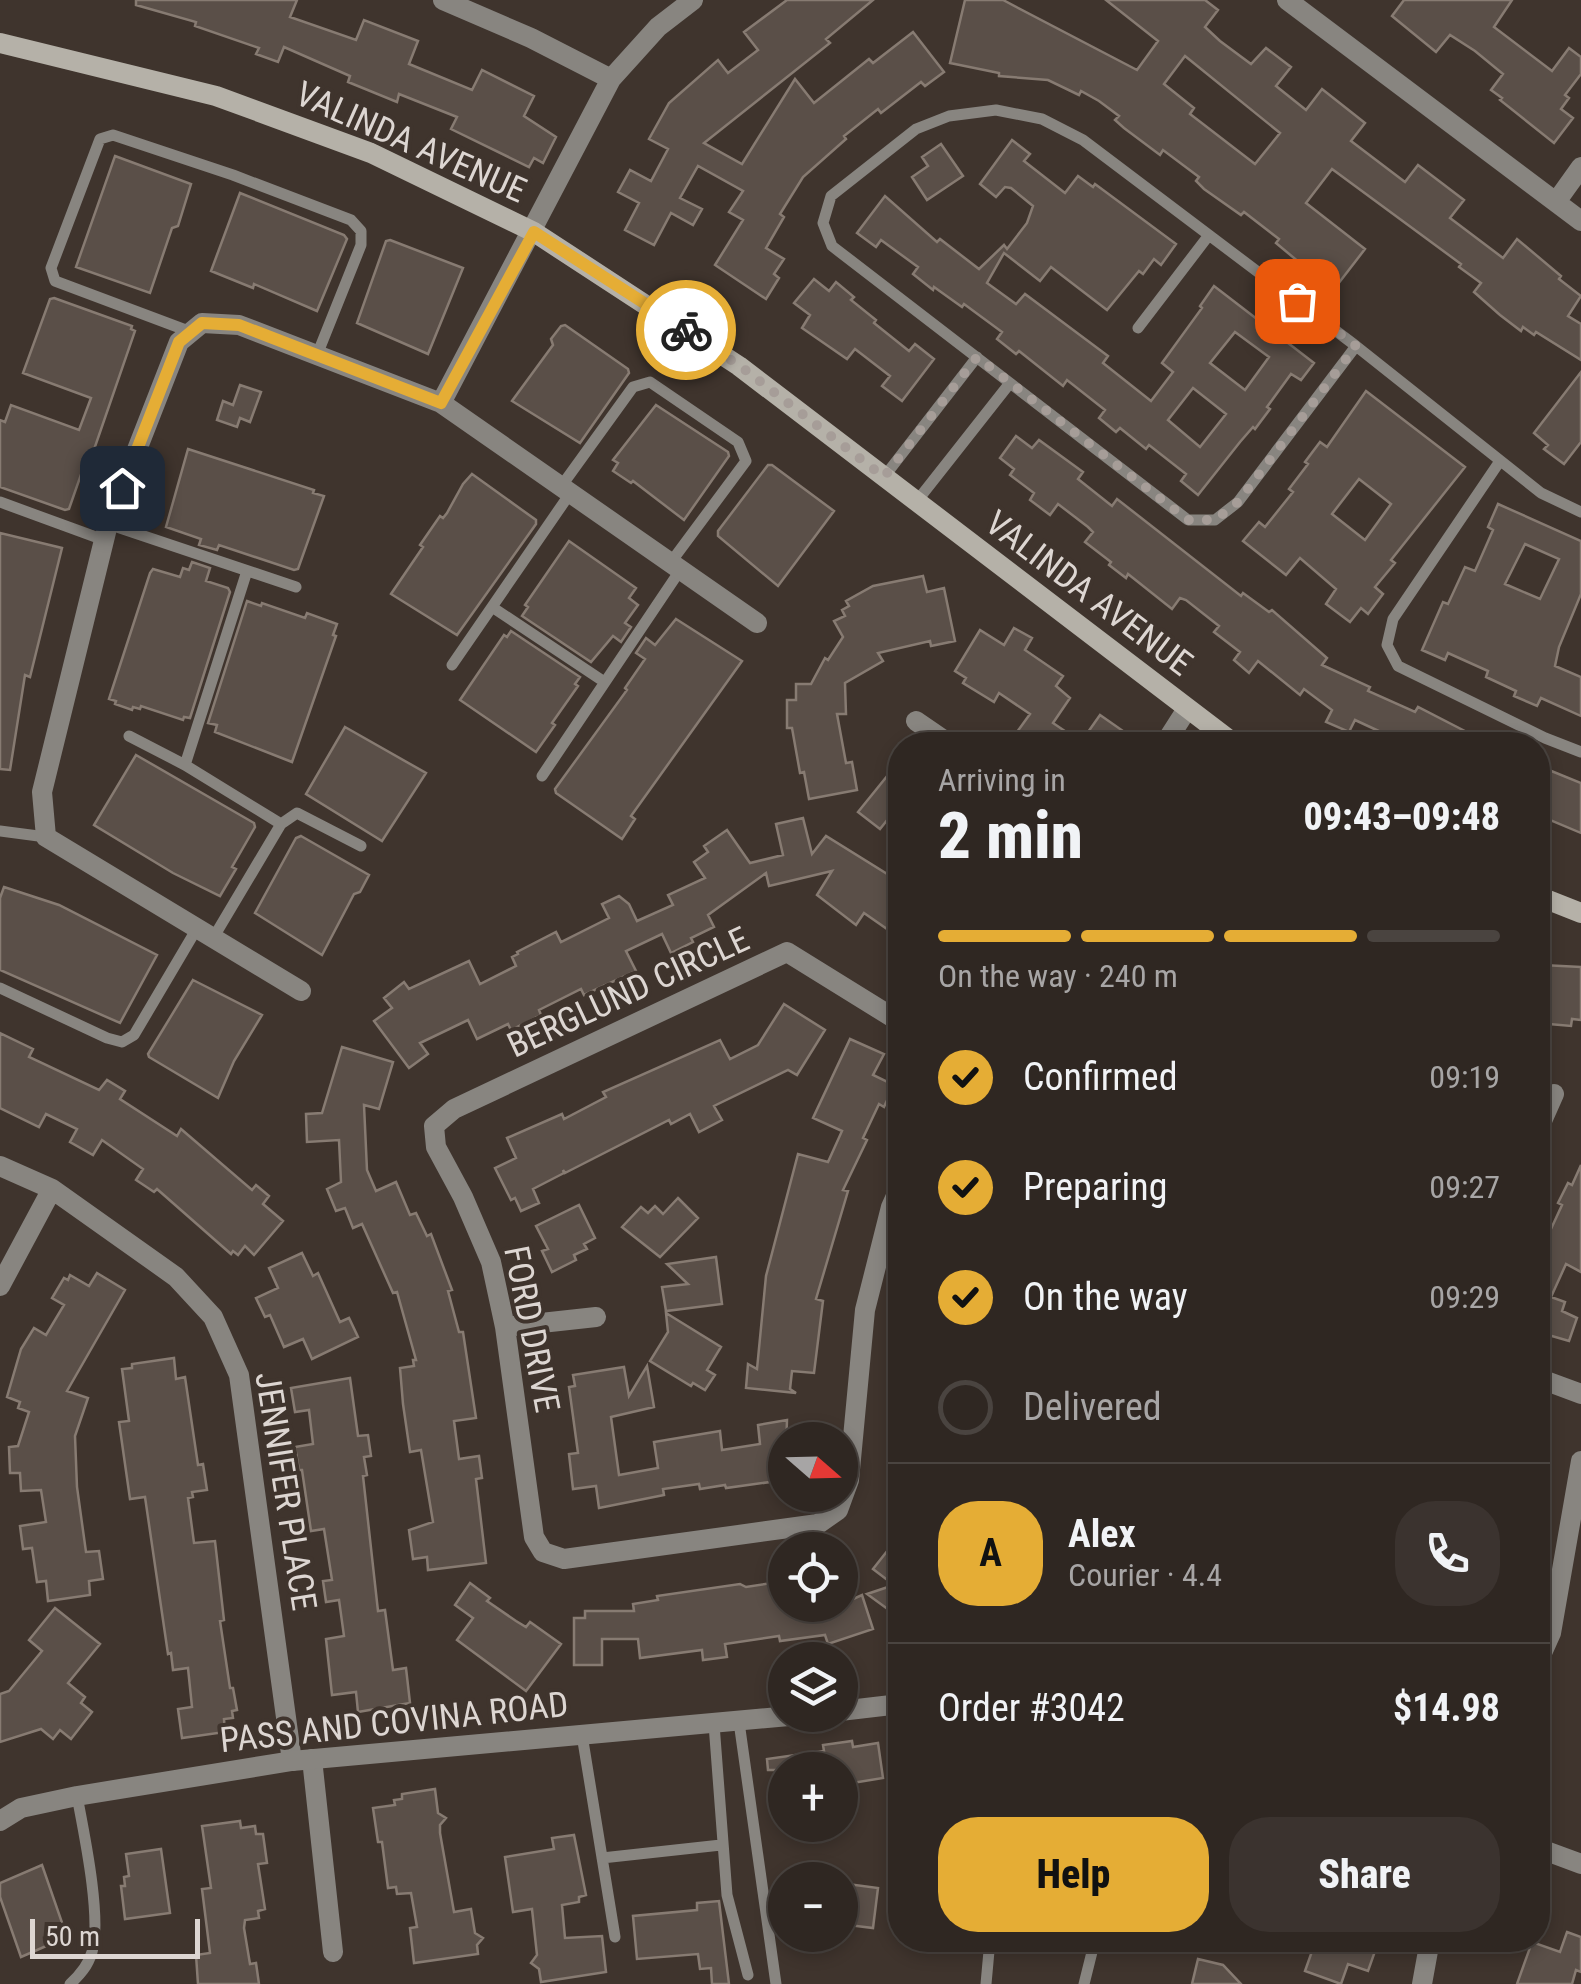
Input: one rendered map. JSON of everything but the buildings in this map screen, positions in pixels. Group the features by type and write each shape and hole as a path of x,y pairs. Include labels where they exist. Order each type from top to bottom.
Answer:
{"main road":[{"name":"VALINDA AVENUE","path":"0,43 216,96 370,152 534,232 740,366 1219,732"},
{"path":"1550,901 1581,913"}],"street":[{"path":"444,0 611,79"},
{"path":"441,403 611,79 658,27 693,0"},
{"path":"1287,0 1581,221"},
{"path":"1556,202 1581,167"},
{"path":"301,990 46,838 42,792 106,532 179,342 196,328 239,325 441,403 757,623"},
{"path":"1172,732 1187,708"},
{"path":"916,721 932,732"},
{"name":"BERGLUND CIRCLE","path":"434,1126 454,1110 787,952 888,1015"},
{"path":"1550,1103 1554,1094"},
{"name":"FORD DRIVE","path":"434,1126 436,1147 464,1197 491,1262 506,1327 534,1537 543,1552 564,1559 818,1524 838,1510 849,1480 865,1310 888,1234"},
{"name":"JENNIFER PLACE","path":"0,1166 52,1189 176,1278 213,1318 239,1374 333,1952"},
{"path":"0,1286 52,1189"},
{"path":"506,1327 596,1317"},
{"path":"1550,1382 1581,1394"},
{"path":"1550,1635 1581,1461"},
{"path":"858,1708 888,1705"},
{"name":"PASS AND COVINA ROAD","path":"0,1821 21,1808 77,1796 302,1760 768,1719"},
{"path":"1550,1852 1581,1864"},
{"path":"1422,1984 1428,1952"}],"lane":[{"path":"1356,346 1238,502 1215,520 1188,520 832,246 823,223 831,196 916,129 949,116 996,110 1042,119 1083,140 1356,346 1541,494 1581,512"},
{"path":"196,328 55,280 51,268 100,138 112,134 351,220 362,232 361,246 317,355"},
{"path":"1138,328 1209,235"},
{"path":"884,477 977,357"},
{"path":"452,665 632,387 650,382 738,442 746,460 542,776"},
{"path":"917,502 1010,382"},
{"path":"1500,461 1393,618 1387,645 1398,666 1533,732"},
{"path":"0,502 296,587"},
{"path":"184,764 248,571"},
{"path":"492,608 603,682"},
{"path":"129,736 184,764 281,824"},
{"path":"1550,740 1581,752"},
{"path":"0,988 122,1042 134,1035 281,824 298,812 360,846"},
{"path":"0,830 46,838"},
{"path":"740,1722 776,1984"},
{"path":"714,1724 727,1894 748,1974"},
{"path":"582,1735 615,1937"},
{"path":"70,1984 88,1961 95,1928 77,1796"},
{"path":"602,1858 721,1846"},
{"path":"986,1984 989,1952"},
{"path":"1084,1984 1092,1952"}],"way so far":[{"path":"686,330 740,366 884,477 977,357 1188,520 1215,520 1238,502 1356,346 1297,301"}],"route":[{"path":"122,488 179,342 202,323 239,325 441,403 534,232 686,330"}]}
